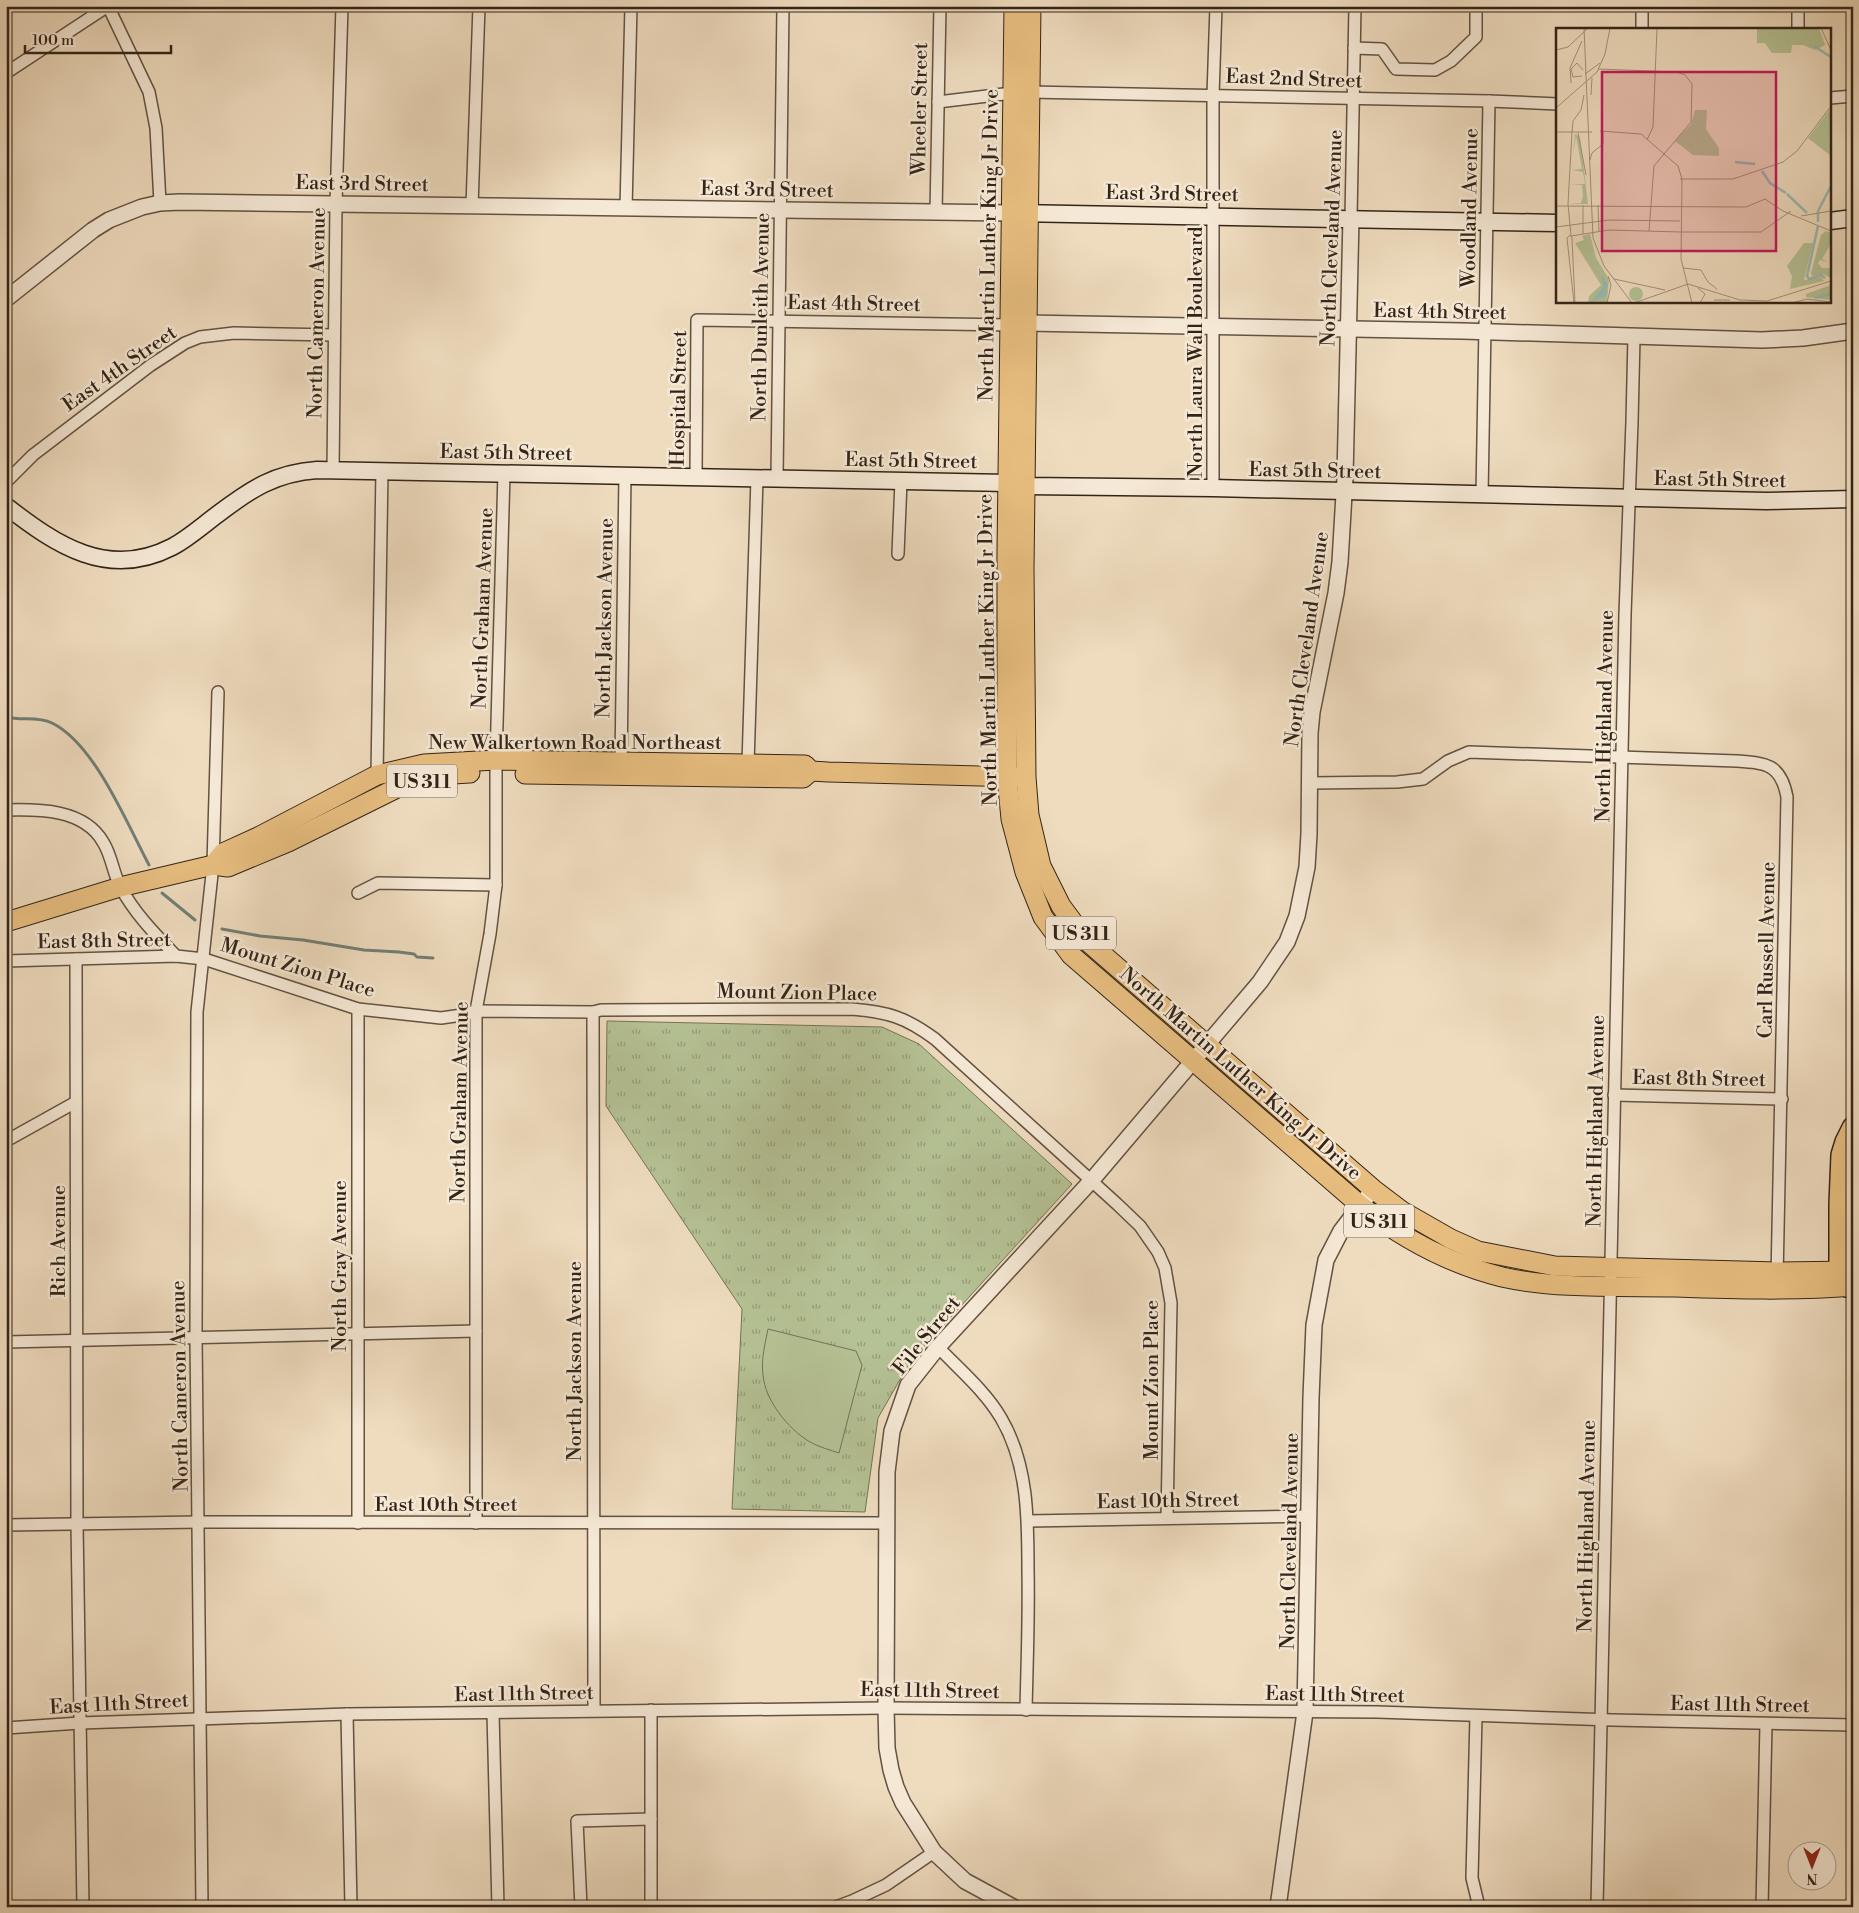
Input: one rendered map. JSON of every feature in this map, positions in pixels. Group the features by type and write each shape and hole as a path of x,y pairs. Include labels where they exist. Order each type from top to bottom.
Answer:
{"highway":[{"path":"1849,1278 1841,1168 1846,1142 1853,1128"},
{"path":"1853,1169 1853,1206"}],"main road":[{"name":"North Martin Luther King Jr Drive","path":"1014,6 1020,92 1018,324 1016,485 1007,777 1011,819 1024,872 1043,917 1071,956 1360,1206 1390,1229 1441,1256 1502,1277 1545,1284 1611,1277 1777,1281 1849,1278"},
{"name":"North Martin Luther King Jr Drive","path":"1020,92 1030,6"},
{"name":"East 3rd Street","path":"1019,212 1556,223"},
{"path":"1832,221 1853,218"},
{"name":"East 5th Street","path":"6,506 51,540 87,556 103,559 131,559 146,557 173,546 241,496 270,480 294,472 333,470 696,476 1800,502 1853,499"},
{"name":"North Martin Luther King Jr Drive","path":"1016,485 1026,777 1029,815 1041,866 1061,906 1087,941 1373,1189 1402,1211 1451,1239 1478,1250 1611,1277"},
{"name":"New Walkertown Road Northeast","path":"6,922 120,887 213,865 228,867 288,842 401,786 453,774 496,767 621,762 748,764 805,766 811,771 1026,777"},
{"name":"New Walkertown Road Northeast","path":"213,865 223,853 260,836 377,775 424,764 803,778 811,771"},
{"path":"316,828 316,817 368,790 377,775"}],"street":[{"path":"6,73 108,6 150,92 156,128 160,203"},
{"name":"North Cameron Avenue","path":"333,470 336,204 342,6"},
{"path":"472,206 479,6"},
{"path":"626,208 631,6"},
{"name":"North Dunleith Avenue","path":"777,478 783,6"},
{"name":"Wheeler Street","path":"936,212 940,6"},
{"name":"North Laura Wall Boulevard","path":"1213,488 1216,6"},
{"name":"North Cleveland Avenue","path":"1193,1062 1262,979 1287,942 1297,916 1307,867 1312,712 1336,592 1344,492 1355,99 1355,6"},
{"path":"1354,48 1382,50 1396,69 1435,70 1452,61 1476,38 1476,6"},
{"path":"1642,6 1642,28"},
{"path":"1798,6 1798,28"},
{"name":"East 2nd Street","path":"938,102 1020,92 1556,104"},
{"path":"1832,98 1853,96"},
{"name":"Woodland Avenue","path":"1482,495 1489,101"},
{"name":"East 3rd Street","path":"6,299 93,230 125,212 160,203 1019,212"},
{"name":"East 4th Street","path":"698,320 1348,329 1781,340 1853,332"},
{"name":"Hospital Street","path":"696,476 698,320"},
{"name":"East 4th Street","path":"6,482 40,449 152,365 185,343 200,337 224,333 334,335"},
{"name":"North Highland Avenue","path":"1597,1907 1628,498 1634,337"},
{"path":"377,775 382,471"},
{"name":"North Graham Avenue","path":"476,1523 476,1011 490,934 496,885 496,767 504,472"},
{"name":"North Jackson Avenue","path":"621,762 625,475"},
{"path":"748,764 757,478"},
{"path":"898,554 901,481"},
{"name":"North Cameron Avenue","path":"202,1907 196,1336 197,1012 213,865 218,692"},
{"name":"Carl Russell Avenue","path":"1310,783 1397,782 1423,779 1448,761 1469,752 1758,762 1773,768 1781,776 1787,797 1777,1281"},
{"path":"6,810 46,810 66,816 91,828 103,841 120,887 148,927 176,956"},
{"path":"358,893 378,883 496,885"},
{"name":"East 8th Street","path":"6,961 176,956 204,959"},
{"name":"Rich Avenue","path":"76,959 78,1524 83,1907"},
{"name":"Mount Zion Place","path":"204,959 358,1009 441,1018 476,1011 593,1012 601,1010 842,1009 874,1010 888,1013 920,1028 934,1038 1092,1180 1140,1226 1151,1240 1165,1268 1172,1303 1168,1518"},
{"name":"North Gray Avenue","path":"358,1009 358,1523"},
{"name":"North Jackson Avenue","path":"593,1012 594,1710"},
{"name":"File Street","path":"1013,1907 965,1881 934,1852 903,1803 896,1787 888,1748 886,1708 886,1472 892,1431 908,1385 938,1347 1092,1180 1193,1062"},
{"name":"East 8th Street","path":"1614,1095 1782,1099"},
{"path":"6,1142 76,1102"},
{"name":"North Cleveland Avenue","path":"1278,1907 1305,1712 1314,1325 1326,1260 1341,1231 1373,1189"},
{"path":"6,1342 196,1336 358,1335 476,1331"},
{"path":"938,1347 990,1403 1009,1433 1023,1480 1028,1521 1026,1710"},
{"name":"East 10th Street","path":"1028,1521 1310,1516"},
{"name":"East 10th Street","path":"6,1525 199,1522 887,1523"},
{"name":"East 11th Street","path":"6,1728 201,1718 347,1714 886,1708 1305,1712 1853,1725"},
{"path":"651,1907 652,1710"},
{"path":"493,1712 498,1907"},
{"path":"347,1714 352,1907"},
{"path":"1476,1716 1472,1878 1479,1907"},
{"path":"1762,1907 1766,1724"},
{"path":"580,1907 577,1821 651,1819"},
{"path":"836,1907 886,1885 934,1852"}],"green space":[{"path":"607,1021 882,1027 919,1044 1072,1184 910,1362 878,1418 865,1512 732,1509 742,1309 606,1106"},
{"path":"768,1329 856,1351 862,1365 839,1453 810,1442 786,1422 773,1404 765,1385 763,1369"}],"waterway":[{"path":"6,717 47,721 68,733 96,766 149,865"},
{"path":"162,893 195,920"},
{"path":"222,929 260,936 303,940 364,950 399,952 414,954 417,957 433,958"}]}
